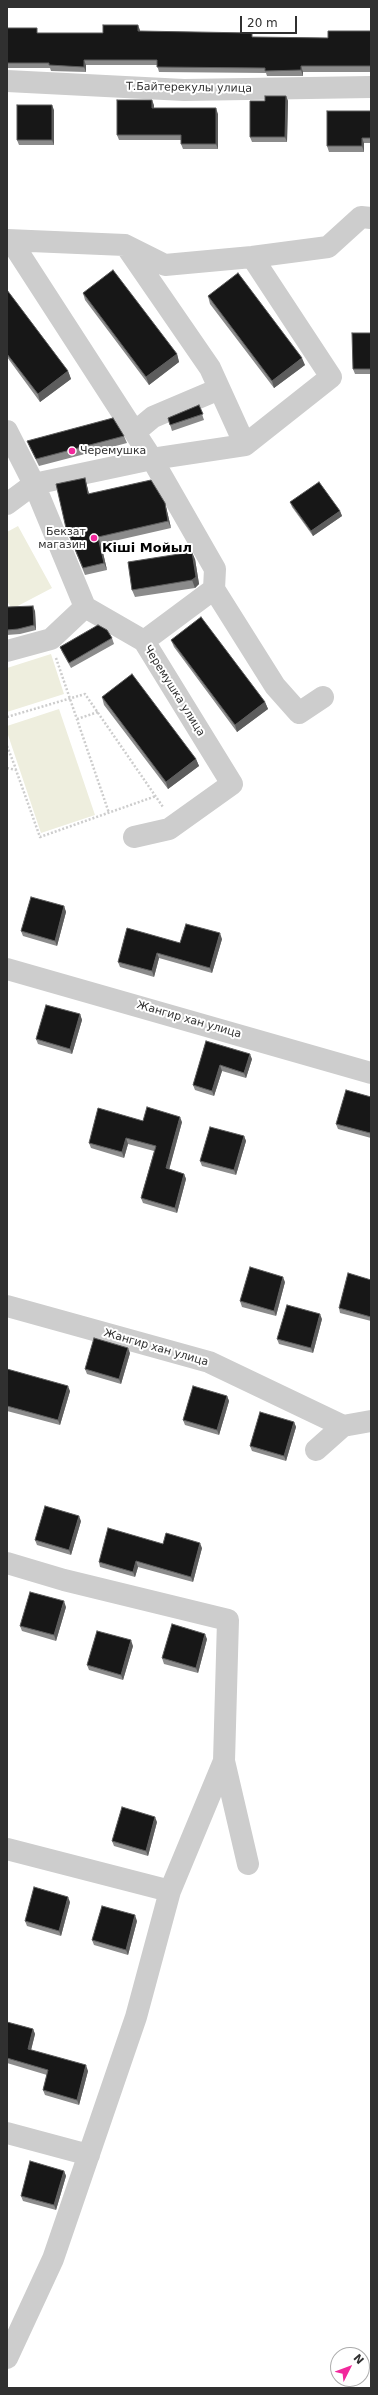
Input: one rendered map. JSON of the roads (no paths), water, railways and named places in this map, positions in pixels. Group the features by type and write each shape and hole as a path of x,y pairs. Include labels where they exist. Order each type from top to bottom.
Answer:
{"street":[{"name":"Т.Байтерекулы улица","path":"7,81 184,90 371,87"},
{"path":"9,241 125,245 165,265 252,257 328,247 361,217 371,218"},
{"path":"9,241 152,459 214,569 214,589 275,686 299,713 323,697"},
{"path":"125,245 210,368 245,445"},
{"path":"7,504 34,484 152,459 245,445 331,377 252,257"},
{"path":"135,432 153,417 219,389"},
{"path":"7,431 34,484 85,607 51,639 7,651"},
{"path":"144,641 214,589"},
{"name":"Черемушка улица","path":"85,607 144,641 232,784 169,829 134,837"},
{"name":"Жангир хан улица","path":"7,969 371,1073"},
{"name":"Жангир хан улица","path":"7,1306 209,1362 343,1426"},
{"path":"316,1450 343,1426 371,1421"},
{"path":"7,1563 64,1580 228,1620 224,1760 248,1864"},
{"path":"7,2358 53,2259 136,2017 170,1890 224,1760"},
{"path":"7,1848 170,1890"},
{"path":"7,2133 88,2155"}],"place":[{"name":"Черемушка","path":"72,451"},
{"name":"Бекзат магазин","path":"94,538"}],"district":[{"name":"Кіші Мойыл","path":"147,549"}]}
